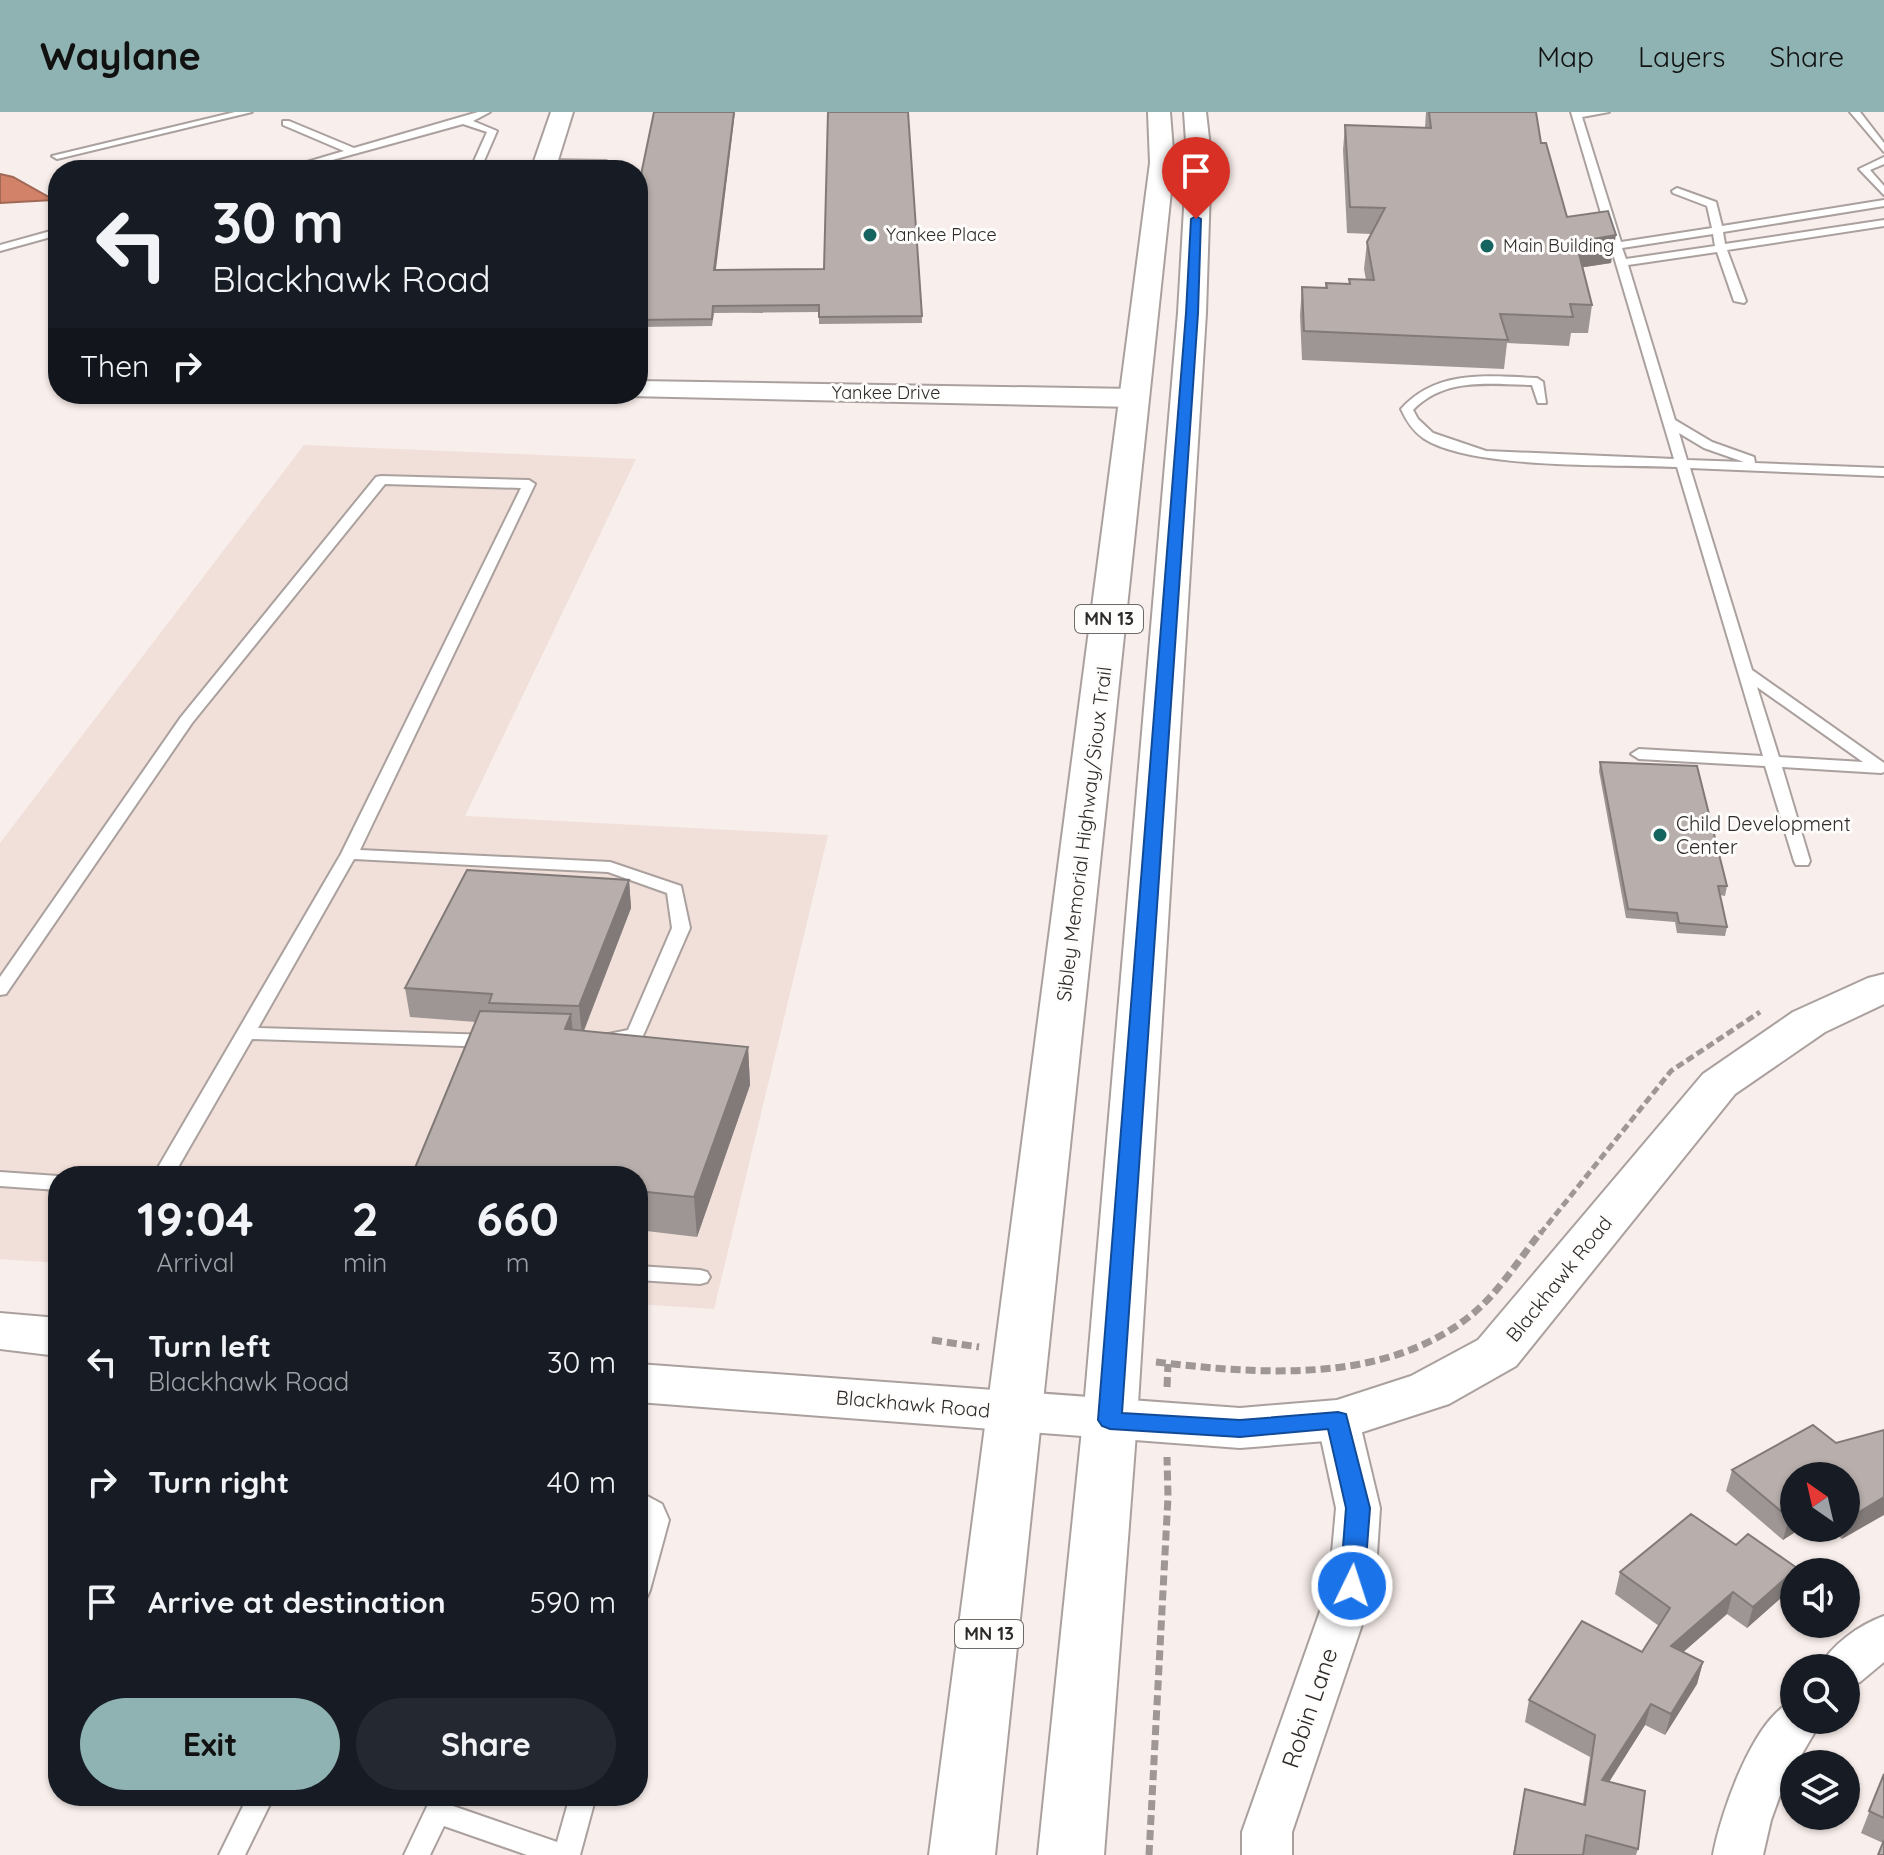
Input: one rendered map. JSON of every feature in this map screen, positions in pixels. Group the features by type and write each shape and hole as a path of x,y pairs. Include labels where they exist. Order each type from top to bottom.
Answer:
{"main road":[{"path":"547,160 562,112"},
{"name":"Sibley Memorial Highway/Sioux Trail","path":"1016,1413 1162,163 1159,112"},
{"name":"MN 13","path":"1071,1855 1138,1422 1115,1357 1192,313 1199,156 1195,112"},
{"name":"Yankee Drive","path":"648,390 1134,398"},
{"name":"Blackhawk Road","path":"648,1384 1240,1428 1338,1420 1430,1390 1497,1353 1719,1084 1809,1022 1884,987"},
{"path":"0,1331 48,1336"},
{"name":"MN 13","path":"962,1855 1016,1413"}],"street":[{"name":"Robin Lane","path":"1267,1855 1267,1832 1352,1586 1358,1508 1338,1420"},
{"path":"1860,1654 1884,1635"},
{"path":"1738,1855 1741,1836 1761,1786 1787,1734"}],"lane":[{"path":"57,156 247,112"},
{"path":"321,160 464,121 485,112"},
{"path":"1604,112 1577,114 1802,861"},
{"path":"1855,112 1884,149"},
{"path":"464,121 492,131 479,160"},
{"path":"286,123 353,151"},
{"path":"1884,160 1864,169 1884,192"},
{"path":"1677,191 1712,204 1721,248 1740,301"},
{"path":"1617,246 1884,203"},
{"path":"1622,263 1884,223"},
{"path":"0,248 48,235"},
{"path":"1542,400 1537,382 1483,382 1436,388 1425,392 1407,409 1412,425 1441,443 1486,455 1884,472"},
{"path":"1670,422 1708,445 1776,467"},
{"path":"0,990 186,720 381,480 529,484 349,854 169,1166"},
{"path":"1639,754 1881,768 1745,672"},
{"path":"349,854 610,867 675,890 681,928 635,1034 589,1044"},
{"path":"246,1033 511,1041"},
{"path":"0,1179 48,1182"},
{"path":"648,1274 700,1277"},
{"path":"648,1506 654,1510 657,1520 648,1553"},
{"path":"232,1855 256,1806"},
{"path":"417,1855 440,1806"},
{"path":"446,1806 560,1855"},
{"path":"567,1855 580,1806"}],"path":[{"path":"1115,1357 1275,1373 1333,1369 1432,1339 1468,1318 1496,1288 1671,1071 1770,1006"},
{"path":"932,1340 1023,1352"},
{"path":"1149,1855 1168,1497 1138,1422 1168,1364"}],"shaded area":[{"path":"0,174 13,177 48,197 48,200 0,203"},
{"path":"304,445 636,459 465,816 828,835 714,1309 648,1305 648,1166 48,1166 48,1262 0,1259 0,843"}],"building":[{"name":"Yankee Place","path":"654,112 734,112 714,270 824,269 828,112 908,112 922,316 819,317 819,305 713,306 712,319 648,320 648,160 644,160"},
{"name":"Main Building","path":"1429,112 1536,112 1541,143 1546,143 1567,217 1608,211 1616,235 1576,242 1592,305 1570,304 1573,317 1500,314 1508,340 1304,331 1302,287 1327,288 1326,283 1350,284 1349,279 1374,280 1367,242 1385,208 1350,207 1345,125 1431,128"},
{"name":"Child Development Center","path":"1600,762 1697,766 1727,886 1718,886 1727,927 1679,923 1677,913 1628,909"},
{"path":"467,870 629,880 579,1006 489,1003 492,994 405,988"},
{"path":"480,1011 571,1014 565,1029 748,1047 694,1197 648,1192 648,1166 416,1166"},
{"path":"1813,1425 1836,1443 1884,1430 1884,1497 1860,1511 1860,1462 1780,1462 1780,1510 1732,1470"},
{"path":"1691,1514 1736,1545 1748,1534 1783,1558 1780,1558 1780,1583 1753,1607 1733,1592 1671,1646 1703,1662 1671,1714 1651,1704 1602,1780 1645,1791 1638,1849 1586,1835 1583,1855 1514,1855 1525,1789 1585,1805 1595,1735 1529,1700 1582,1621 1642,1652 1670,1608 1620,1572"},
{"path":"1884,1774 1884,1818 1869,1811"},
{"path":"1884,1840 1884,1855 1878,1855"}],"place":[{"name":"Yankee Place","path":"870,235"},
{"name":"Main Building","path":"1487,246"},
{"name":"Child Development Center","path":"1660,835"}],"route":[{"path":"1196,219 1192,313 1110,1420 1240,1428 1338,1420 1358,1508 1352,1586"}]}
